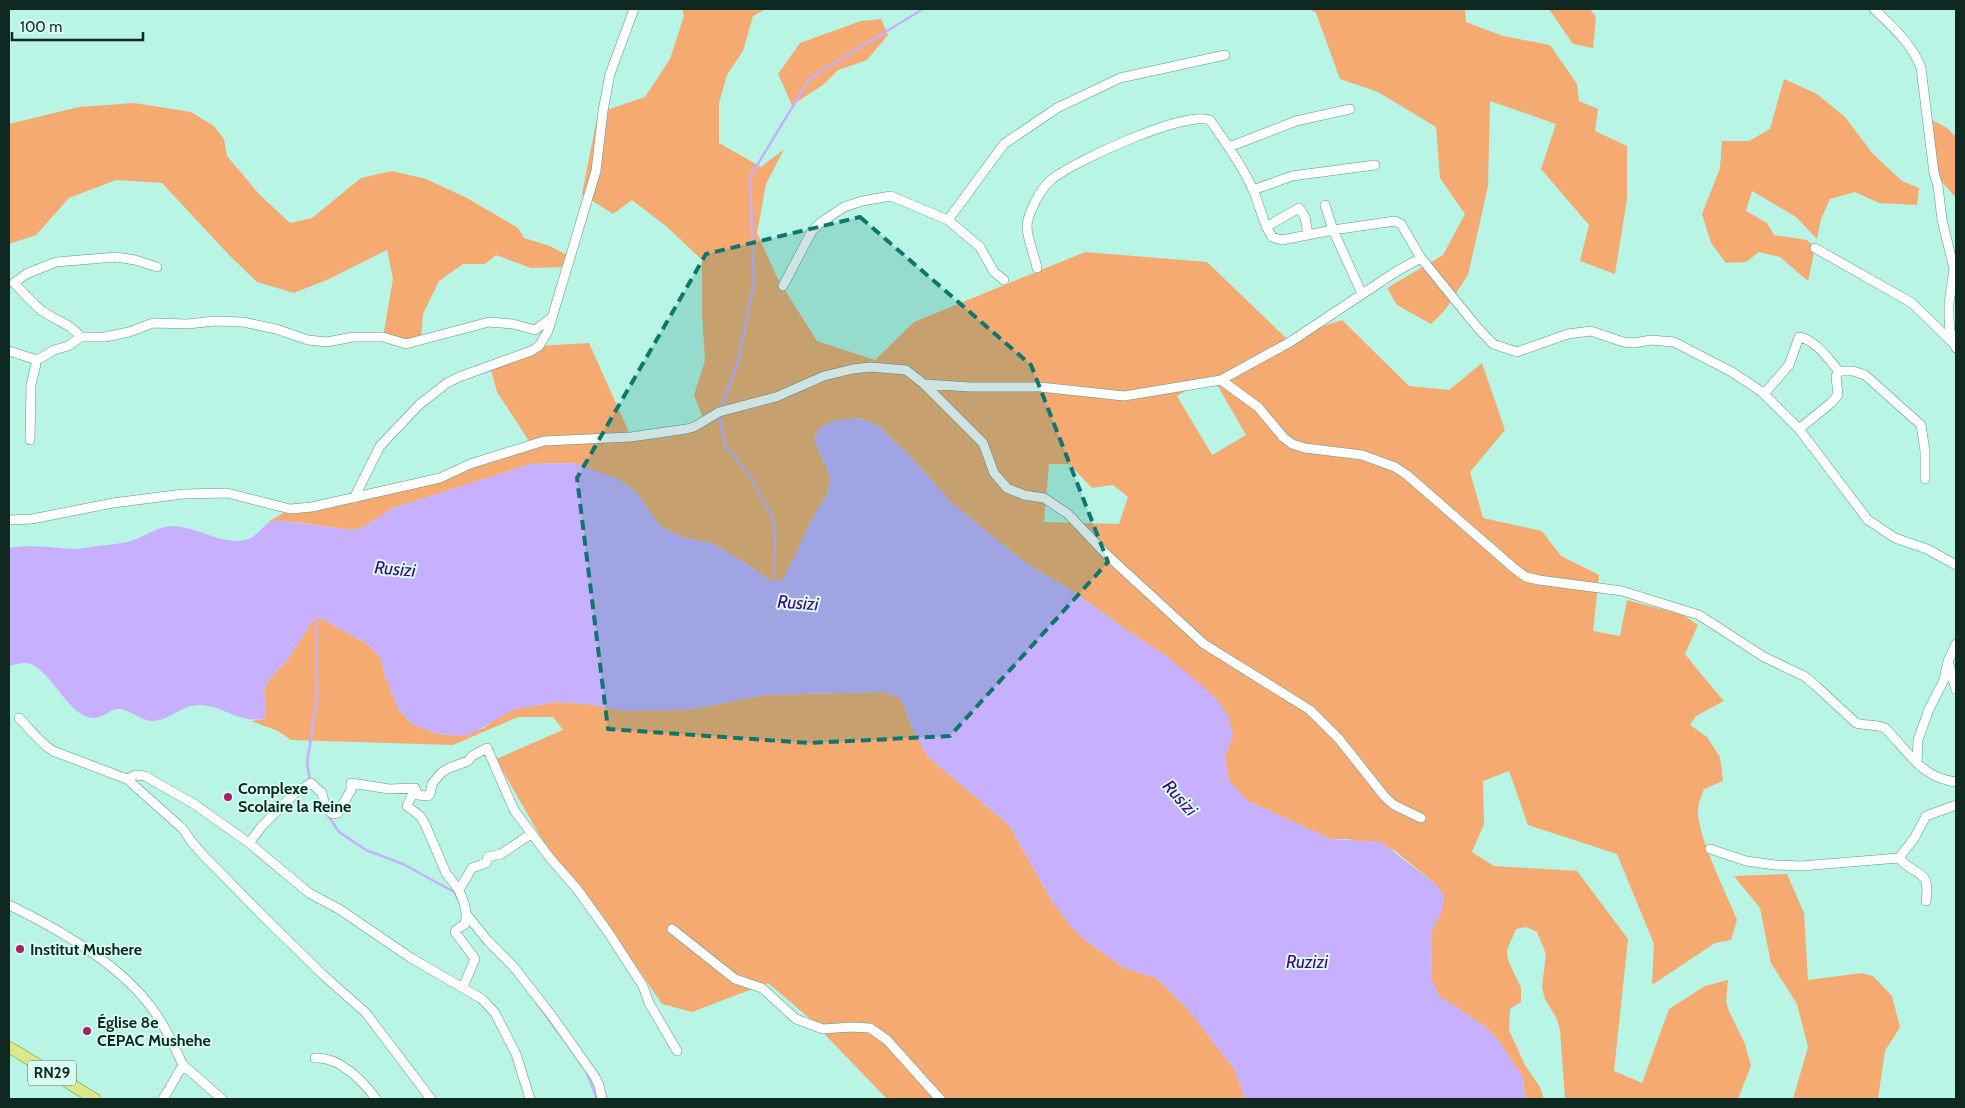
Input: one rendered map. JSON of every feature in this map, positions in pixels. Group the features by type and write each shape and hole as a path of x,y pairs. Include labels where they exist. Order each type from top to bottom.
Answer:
{"main road":[{"name":"RN29","path":"9,1047 95,1099"}],"street":[{"path":"354,498 380,446 420,404 447,383 459,377 531,352 539,346 548,331 594,178 610,74 634,9"},
{"path":"1874,9 1909,45 1916,55 1921,68 1934,174 1938,186 1945,234 1954,269 1949,303 1950,331 1956,347"},
{"path":"948,220 1004,144 1057,108 1120,78 1225,55"},
{"path":"1229,148 1296,121 1350,109"},
{"path":"1037,268 1027,226 1035,203 1042,189 1050,180 1063,171 1122,141 1194,119 1205,118 1210,120 1229,148 1253,190 1266,227 1272,237 1282,240 1391,221 1399,222 1421,258 1477,328 1493,344 1517,352 1582,331 1600,334 1622,342 1665,341 1679,344 1732,372 1764,394 1800,429 1868,520 1895,538 1927,549 1956,565"},
{"path":"1253,190 1292,176 1375,165"},
{"path":"783,286 812,231 832,214 844,207 862,201 891,196 948,220 980,247 994,272 1004,280"},
{"path":"1326,205 1333,230 1362,294"},
{"path":"1266,227 1299,208 1305,217 1308,235"},
{"path":"1815,248 1912,304 1956,347"},
{"path":"81,337 75,329 59,322 40,309 14,283 26,274 56,262 116,257 158,267"},
{"path":"924,384 970,387 1023,386 1124,396 1222,380 1290,342 1397,271 1421,258"},
{"path":"30,440 31,384 37,360 54,350 68,346 81,337 105,337 129,332 153,323 188,324 214,321 252,324 276,329 308,340 327,342 353,337 383,338 406,344 489,322 513,324 534,330 551,318"},
{"path":"1764,394 1789,365 1799,337 1807,338 1819,348 1839,371 1853,371 1865,375 1921,425 1925,479"},
{"path":"9,351 37,360"},
{"path":"9,520 32,519 112,504 183,494 227,493 290,509 312,507 440,478 470,464 544,441 631,437 686,429 719,412 776,397 824,376 853,369 881,367 906,370 924,384 983,443 994,473 1007,488 1024,495 1044,498 1068,514 1106,554 1204,644 1310,710 1339,739 1385,797 1394,805 1421,818"},
{"path":"1800,429 1827,407 1838,395 1836,376 1839,371"},
{"path":"1222,380 1258,407 1283,437 1292,444 1305,448 1362,455 1395,467 1407,475 1515,569 1526,576 1539,580 1622,591 1699,615 1764,657 1804,676 1856,723 1885,728 1917,763 1933,776 1956,782"},
{"path":"1917,763 1918,740 1929,709 1944,680 1948,661 1956,644"},
{"path":"1948,661 1956,690"},
{"path":"19,718 37,735 44,746 126,779 183,828 197,849 261,914 322,974 366,1013 431,1099"},
{"path":"416,788 418,794 428,796 436,776 449,768 468,761 472,756 487,748 514,810 531,834 577,889 608,932 639,980 649,1003 677,1051"},
{"path":"126,779 135,776 145,776 194,804 249,843 309,893 339,909 419,962 482,999 495,1013 516,1054 530,1099"},
{"path":"249,843 281,806 299,789 311,783 322,793 324,803 328,810 334,814 338,813 351,790 351,783 383,788 416,788"},
{"path":"416,788 407,806 420,816 425,824 448,878 466,904 467,915 465,924 455,932 475,959 463,987"},
{"path":"1710,849 1746,861 1775,865 1800,866 1899,858 1915,837 1926,816 1956,805"},
{"path":"458,890 472,868 486,863 488,857 501,854 531,834"},
{"path":"1899,858 1905,865 1925,877 1928,887 1926,901"},
{"path":"9,905 53,929 120,974 156,1013 182,1065 222,1099"},
{"path":"467,915 488,941 513,966 552,1016 595,1077 599,1084 602,1099"},
{"path":"672,929 735,979 762,988 796,1019 823,1029 870,1028 887,1040 940,1099"},
{"path":"315,1058 326,1057 349,1071 376,1099"},
{"path":"163,1099 182,1065"}],"highlighted area":[{"path":"860,217 1031,365 1108,562 950,736 809,743 608,729 577,478 706,254"}],"shaded area":[{"path":"682,9 766,9 753,16 743,51 727,75 719,103 719,143 761,167 784,149 766,184 757,233 778,279 817,341 875,360 914,322 1085,252 1207,262 1286,338 1342,320 1409,386 1449,390 1482,363 1505,430 1470,472 1483,518 1542,531 1561,556 1599,575 1593,631 1620,636 1627,600 1683,615 1698,625 1685,654 1724,701 1696,716 1690,725 1707,737 1720,757 1723,781 1704,789 1698,812 1708,851 1737,920 1731,940 1715,943 1652,985 1654,944 1617,854 1528,825 1509,771 1483,781 1484,824 1472,852 1494,866 1577,871 1628,939 1614,1071 1642,1083 1669,1009 1705,986 1728,980 1726,1001 1745,1044 1751,1066 1738,1099 1565,1099 1560,1030 1557,1019 1545,999 1542,987 1546,954 1537,932 1526,927 1516,929 1507,950 1508,960 1521,988 1521,1002 1510,1009 1509,1030 1525,1065 1540,1087 1544,1099 1525,1099 1523,1078 1499,1041 1486,1027 1439,996 1432,981 1431,933 1435,923 1438,886 1394,850 1348,839 1331,839 1248,801 1229,781 1225,756 1233,735 1168,657 1075,593 1023,561 951,502 909,455 877,425 859,418 833,421 819,428 814,439 830,476 828,493 813,517 784,579 774,583 744,562 711,543 682,537 659,525 635,491 574,463 531,464 393,508 365,526 353,530 294,522 268,522 290,509 440,478 531,444 497,392 490,366 539,346 589,343 631,437 704,421 694,395 705,360 702,314 702,260 667,227 632,200 613,214 582,194 598,113 645,97 670,59 684,16","holes":["1212,376 1246,435 1212,455 1177,396","1049,464 1069,464 1092,488 1113,485 1128,497 1119,524 1044,522"]},
{"path":"1309,9 1465,9 1466,22 1503,36 1550,45 1577,84 1579,101 1598,109 1595,131 1627,146 1627,199 1615,274 1580,261 1589,225 1541,169 1556,124 1490,101 1488,186 1468,275 1445,310 1431,324 1397,305 1387,288 1443,255 1465,214 1440,178 1436,127 1378,92 1340,79 1316,13"},
{"path":"1549,9 1590,9 1596,17 1593,48 1573,44"},
{"path":"881,19 888,35 867,60 838,70 823,85 792,105 778,74 800,43 861,21"},
{"path":"1784,79 1817,94 1845,117 1873,154 1902,181 1919,188 1917,205 1879,203 1855,192 1830,199 1821,219 1817,239 1796,217 1752,191 1746,211 1767,223 1774,235 1807,240 1815,248 1808,281 1780,257 1759,252 1746,262 1726,263 1711,243 1702,214 1720,168 1722,141 1749,141 1770,129"},
{"path":"134,103 191,112 214,126 224,139 227,156 259,194 290,223 312,218 361,178 392,171 426,179 467,198 518,228 524,238 550,246 567,255 564,267 531,268 496,255 485,264 463,264 439,281 423,314 421,340 406,344 383,337 393,279 387,250 329,279 294,293 257,282 229,255 162,183 116,180 69,198 36,235 9,244 9,124 79,107"},
{"path":"1932,120 1947,128 1956,137 1956,198 1937,176"},
{"path":"316,616 366,643 381,658 385,676 399,710 412,724 438,734 460,736 484,728 494,720 515,709 557,702 688,710 765,695 883,692 898,697 905,706 910,724 928,757 1009,825 1053,903 1085,940 1124,968 1156,978 1186,1007 1235,1070 1245,1099 887,1099 808,1017 768,983 692,1012 662,1004 623,947 562,869 540,836 496,759 563,730 553,717 518,717 453,745 291,740 278,731 251,721 264,719 266,709 264,689 272,676 288,659"},
{"path":"1787,874 1804,913 1808,980 1862,973 1873,976 1892,996 1900,1027 1885,1051 1878,1099 1793,1099 1808,1047 1797,1004 1771,963 1760,908 1734,876"}],"water":[{"name":"Ruzizi","path":"858,418 877,425 909,455 951,502 1023,561 1075,593 1168,657 1215,697 1228,715 1233,735 1225,756 1229,781 1248,801 1331,839 1381,842 1438,886 1444,897 1442,911 1431,933 1432,981 1439,996 1486,1027 1499,1041 1523,1078 1525,1099 1245,1099 1235,1070 1186,1007 1156,978 1124,968 1085,940 1072,928 1053,903 1009,825 928,757 910,724 905,706 898,697 883,692 765,695 688,710 626,711 585,704 557,702 515,709 469,735 438,734 412,724 399,710 385,676 381,658 366,643 316,616 288,659 272,676 264,689 266,709 264,719 254,720 215,708 198,705 152,721 120,709 113,710 99,717 90,718 78,712 70,705 42,671 27,663 9,666 9,548 33,546 77,549 114,544 131,541 169,526 183,527 218,538 236,541 254,536 267,524 276,520 353,530 365,526 393,508 531,464 574,463 618,479 635,491 659,525 682,537 711,543 744,562 774,583 784,578 813,517 828,493 830,476 814,439 819,428 833,421"}],"waterway":[{"path":"720,410 739,358 754,282 750,177 810,78 923,9"},
{"name":"Rusizi","path":"719,415 725,445 751,478 773,518 775,539 774,584"},
{"path":"310,780 307,763 317,698 316,615"},
{"path":"327,814 339,832 366,850 403,864 454,892 459,901"},
{"path":"536,1002 558,1032"},
{"path":"587,1073 597,1099"}],"place":[{"name":"Complexe Scolaire la Reine","path":"228,797"},
{"name":"Institut Mushere","path":"20,949"},
{"name":"Église 8e CEPAC Mushehe","path":"87,1031"}]}
